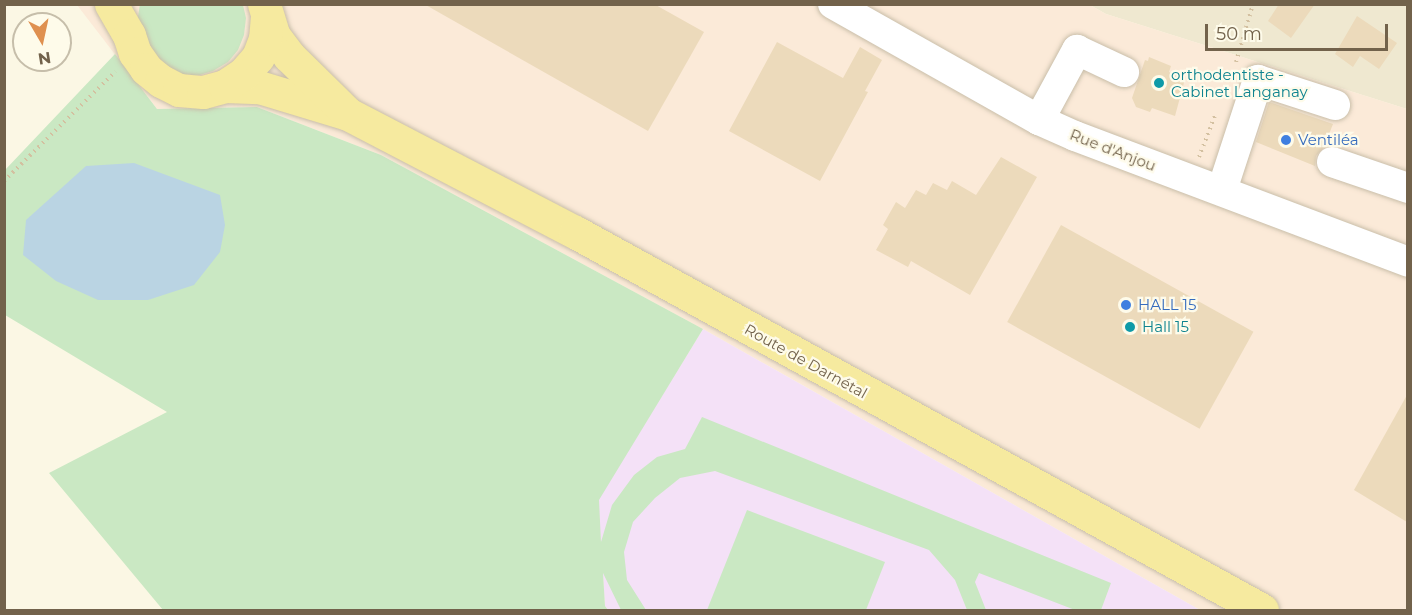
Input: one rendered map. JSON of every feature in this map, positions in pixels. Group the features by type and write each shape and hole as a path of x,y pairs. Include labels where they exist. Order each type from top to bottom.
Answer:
{"main road":[{"path":"111,4 132,31 146,69 160,81 179,90 203,92 225,86 259,87 348,114"},
{"path":"225,86 244,73 258,57 265,39 265,9"},
{"path":"265,9 274,36 289,56 348,114"},
{"name":"Route de Darnétal","path":"348,114 575,232 1246,607"}],"street":[{"name":"Rue d'Anjou","path":"833,4 1039,120 1075,136 1407,262"},
{"path":"1039,120 1077,50 1124,72"},
{"path":"1222,190 1258,80 1335,105"},
{"path":"1332,162 1407,188"}],"path":[{"path":"4,181 132,31"}],"shaded area":[{"path":"77,5 1090,5 1106,14 1407,109 1407,610 1200,610 703,329 381,155 257,107 157,109"},
{"path":"1090,5 1407,5 1407,109 1106,14"},
{"path":"703,329 1200,610 608,610 605,606 598,500"}],"green space":[{"path":"140,4 243,5 246,18 244,35 238,50 228,62 213,71 196,76 178,74 162,67 137,23"},
{"path":"115,54 157,109 257,107 381,155 703,329 599,500 601,542 612,505 634,475 657,457 685,449 702,417 1111,583 1101,610 1075,610 979,573 975,582 986,610 967,610 955,580 929,550 715,471 680,478 655,498 633,522 624,552 627,580 646,610 621,610 603,573 605,606 608,610 163,610 49,473 167,412 5,315 5,170"},
{"path":"747,510 885,562 866,610 707,610"}],"water":[{"path":"134,163 220,195 225,225 220,252 194,285 148,300 98,300 56,281 23,255 26,220 86,166"}],"building":[{"path":"424,4 654,4 704,32 648,131"},
{"path":"1279,4 1315,4 1291,38 1268,21"},
{"path":"1357,16 1397,43 1379,69 1360,56 1353,67 1335,54"},
{"path":"777,42 843,78 860,47 882,60 865,91 868,92 820,181 729,131"},
{"name":"orthodentiste - Cabinet Langanay","path":"1149,57 1171,66 1169,72 1185,79 1175,116 1152,108 1150,112 1136,107 1132,98 1145,60 1148,61"},
{"path":"1269,102 1333,124 1324,147 1316,156 1315,166 1256,142"},
{"path":"1001,157 1037,177 970,295 911,261 908,267 876,250 888,229 883,225 896,202 905,208 916,190 926,195 933,183 947,190 952,181 976,195"},
{"name":"Hall 15","path":"1061,225 1253,332 1200,429 1007,322"},
{"path":"1407,395 1407,522 1354,490"}],"place":[{"name":"orthodentiste - Cabinet Langanay","path":"1159,83"},
{"name":"Ventiléa","path":"1286,140"},
{"name":"HALL 15","path":"1126,305"},
{"name":"Hall 15","path":"1130,327"}]}
